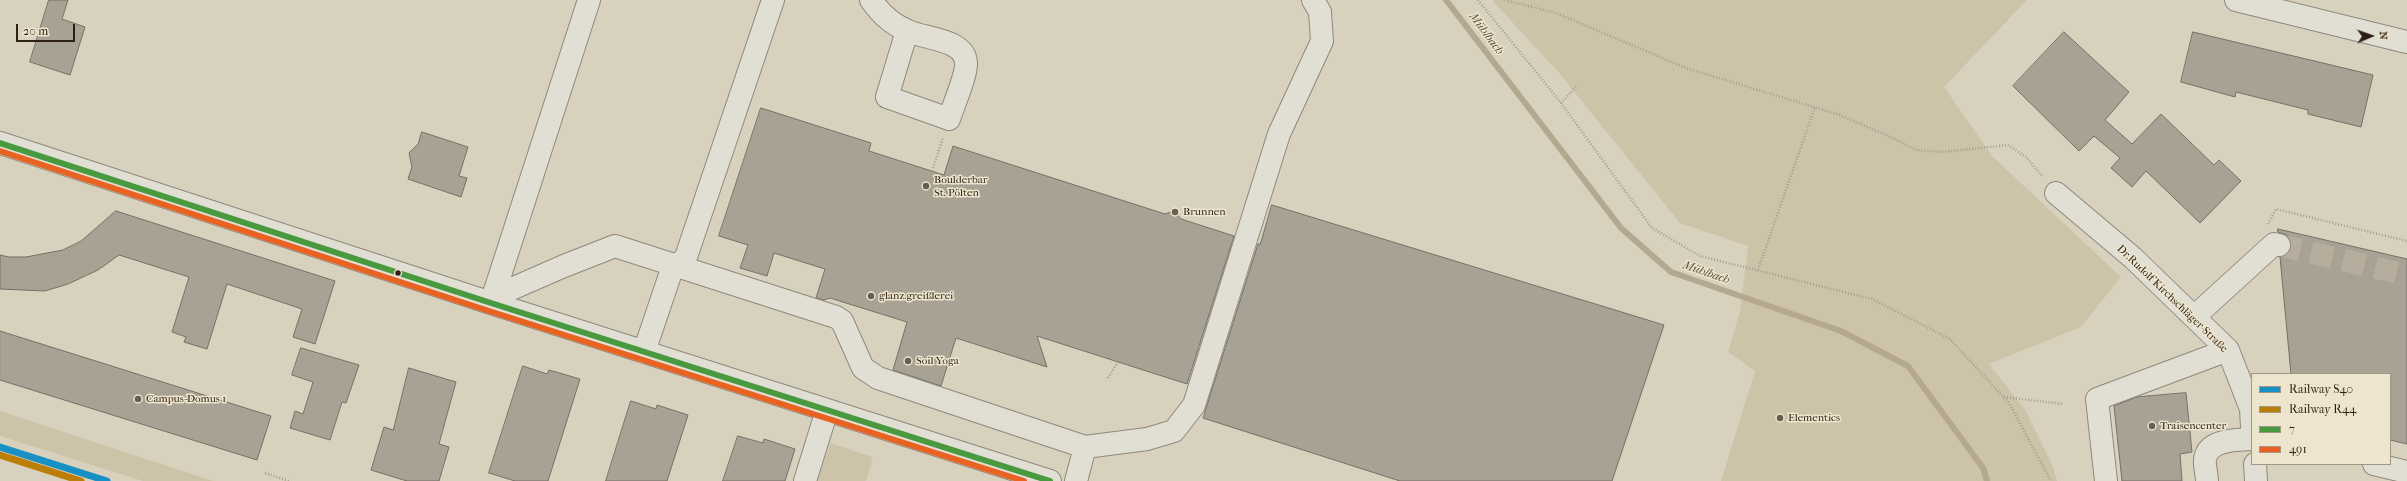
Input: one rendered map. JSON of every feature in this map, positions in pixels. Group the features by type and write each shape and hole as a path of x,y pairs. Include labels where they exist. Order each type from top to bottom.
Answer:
{"street":[{"path":"492,300 589,0"},
{"path":"644,352 671,272 686,257 773,0"},
{"path":"872,0 880,14 907,31 956,46 965,54 967,64 949,119 887,97 907,31"},
{"path":"492,300 564,266 615,246 836,317 842,322 863,368 878,378 1086,447 1147,440 1174,431 1194,405 1279,134 1322,41 1320,12 1313,0"},
{"path":"2236,0 2407,42"},
{"path":"0,143 492,300 644,352 1050,481"},
{"name":"Dr.Rudolf Kirchschläger-Straße","path":"2056,193 2133,258 2228,350 2251,409"},
{"path":"2194,317 2274,244 2279,245"},
{"path":"2106,481 2097,399 2228,350"},
{"path":"805,481 827,410"},
{"path":"2207,481 2205,458 2211,448 2223,442 2251,439"},
{"path":"1076,481 1086,447"},
{"path":"2255,465 2256,481"},
{"path":"2378,465 2407,472"}],"path":[{"path":"1478,0 1561,103 1652,228 1700,256 1872,300 1950,339 2009,403 2050,481"},
{"path":"1505,0 1556,13 1686,68 1815,107 1866,126 1916,150 1942,152 2008,144 2026,157 2056,193"},
{"path":"1561,103 1576,87"},
{"path":"1758,270 1815,107"},
{"path":"932,171 949,119"},
{"path":"2267,226 2276,209 2407,241"},
{"path":"1108,378 1118,362"},
{"path":"2003,397 2063,404"},
{"path":"265,473 289,481"}],"shaded area":[{"path":"1492,0 2027,0 1944,87 1992,156 2121,277 2081,327 1989,364 2026,411 2053,467 2057,481 1721,481 1755,371 1728,352 1740,311 1748,246 1680,223 1560,74"},
{"path":"0,411 213,481 143,481 0,436"},
{"path":"830,443 873,457 866,481 817,481"}],"building":[{"path":"49,0 68,0 62,19 85,27 70,75 30,62"},
{"path":"2064,32 2129,92 2105,120 2132,144 2161,114 2214,165 2219,160 2241,181 2200,223 2146,171 2132,187 2111,168 2120,158 2094,136 2079,151 2013,86"},
{"path":"2193,32 2373,75 2361,127 2308,114 2308,110 2236,92 2235,97 2181,82"},
{"path":"761,108 871,143 869,151 944,175 953,146 1165,214 1174,211 1181,219 1234,236 1187,384 1037,336 1047,367 956,338 941,386 893,370 907,322 830,298 824,300 816,298 825,269 774,253 767,276 740,268 748,245 719,236"},
{"path":"422,132 468,147 459,176 467,178 461,197 408,179 412,167 409,153 418,144"},
{"path":"1272,205 1664,325 1612,481 1400,481 1203,418 1258,244 1260,244"},
{"path":"116,211 335,281 315,344 293,337 302,309 227,284 207,349 184,342 186,337 172,332 189,277 119,255 98,270 68,284 45,291 0,289 0,255 9,257 26,257 63,250 81,241"},
{"path":"2278,229 2407,259 2407,444 2391,440 2391,373 2291,373 2280,257 2289,253 2291,241 2287,235 2278,232"},
{"name":"Campus-Domus 1","path":"0,331 271,416 257,460 0,380"},
{"path":"301,348 359,365 346,403 342,402 330,440 290,428 295,411 303,414 313,382 292,375"},
{"path":"523,366 547,374 549,370 580,379 548,481 515,481 489,473"},
{"path":"409,368 456,382 439,444 449,447 439,481 407,481 371,470 384,427 393,430"},
{"name":"Traisencenter","path":"2186,393 2192,452 2180,454 2182,481 2122,481 2114,406 2137,397"},
{"path":"631,401 656,409 657,405 688,415 667,481 606,481"},
{"path":"738,436 763,443 764,439 795,449 785,481 723,481"}],"waterway":[{"name":"Mühlbach","path":"1446,0 1621,228 1671,272 1841,331 1908,366 1983,468 1987,481"}],"tunnel":[{"path":"2279,245 2407,275"}],"rail line":[{"name":"S40","path":"0,447 107,481"},
{"name":"R44","path":"0,455 81,481"}],"transit line":[{"name":"7","path":"0,143 491,303 1050,481"},
{"name":"491","path":"0,151 489,311 1024,481"}],"place":[{"name":"Boulderbar St. Pölten","path":"926,186"},
{"name":"Brunnen","path":"1175,212"},
{"name":"glanz.greißlerei","path":"871,296"},
{"name":"Soil Yoga","path":"908,361"},
{"name":"Campus-Domus 1","path":"138,399"},
{"name":"Elementics","path":"1780,418"},
{"name":"Traisencenter","path":"2152,426"}]}
